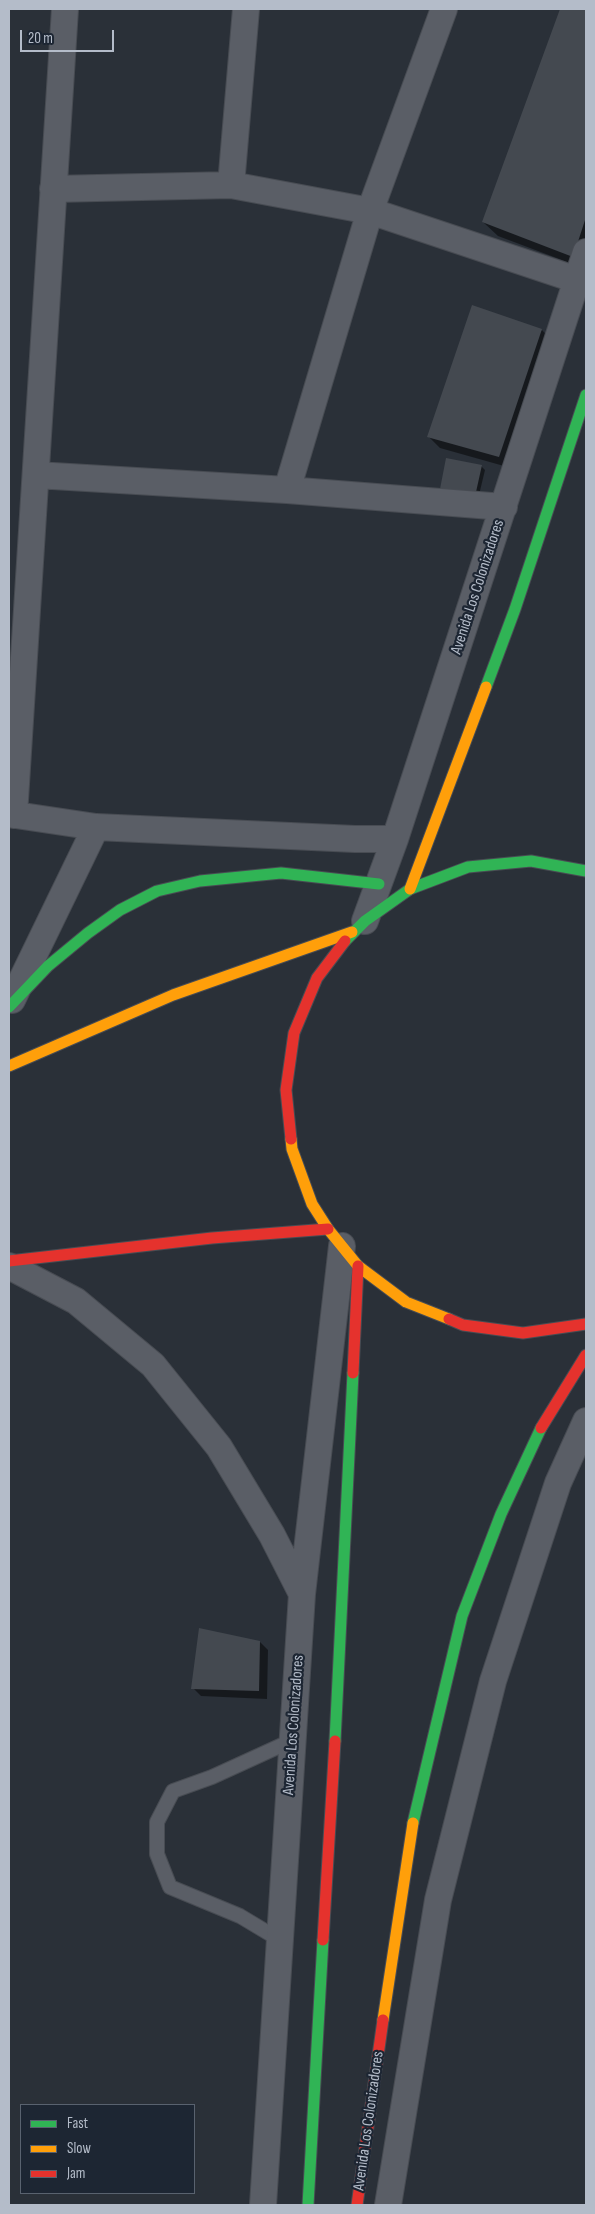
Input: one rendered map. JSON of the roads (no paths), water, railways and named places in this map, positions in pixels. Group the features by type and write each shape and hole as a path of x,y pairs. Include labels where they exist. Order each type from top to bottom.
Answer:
{"main road":[{"path":"410,888 515,609 586,395"},
{"path":"586,871 530,861 477,866 468,867 410,888 359,926 317,978 294,1032 286,1090 292,1149 312,1204 343,1247 406,1302 462,1325 523,1333 586,1324"},
{"path":"9,1006 48,966 88,933 120,910 158,891 200,881 281,873 378,884"},
{"path":"9,1066 173,995 359,926"},
{"path":"9,1262 212,1238 343,1247"},
{"path":"308,2205 339,1672 343,1247"},
{"name":"Avenida Los Colonizadores","path":"357,2205 409,1841 462,1616 501,1514 522,1469 543,1425 586,1355"}],"street":[{"path":"66,9 36,475 11,815 96,827 355,839 395,839"},
{"path":"231,185 246,9"},
{"path":"287,490 370,211 444,9"},
{"path":"53,188 231,185 370,211 577,280"},
{"name":"Avenida Los Colonizadores","path":"359,926 395,839 586,252"},
{"path":"36,475 287,490 504,507"},
{"path":"9,1006 96,827"},
{"name":"Avenida Los Colonizadores","path":"263,2205 302,1594 343,1247"},
{"path":"9,1266 76,1301 152,1365 219,1447 272,1535 302,1594"},
{"name":"Avenida Los Colonizadores","path":"388,2205 438,1900 493,1681 558,1483 586,1420"}],"lane":[{"path":"280,1940 240,1916 170,1887 157,1854 157,1822 173,1791 212,1777 293,1740"}]}
